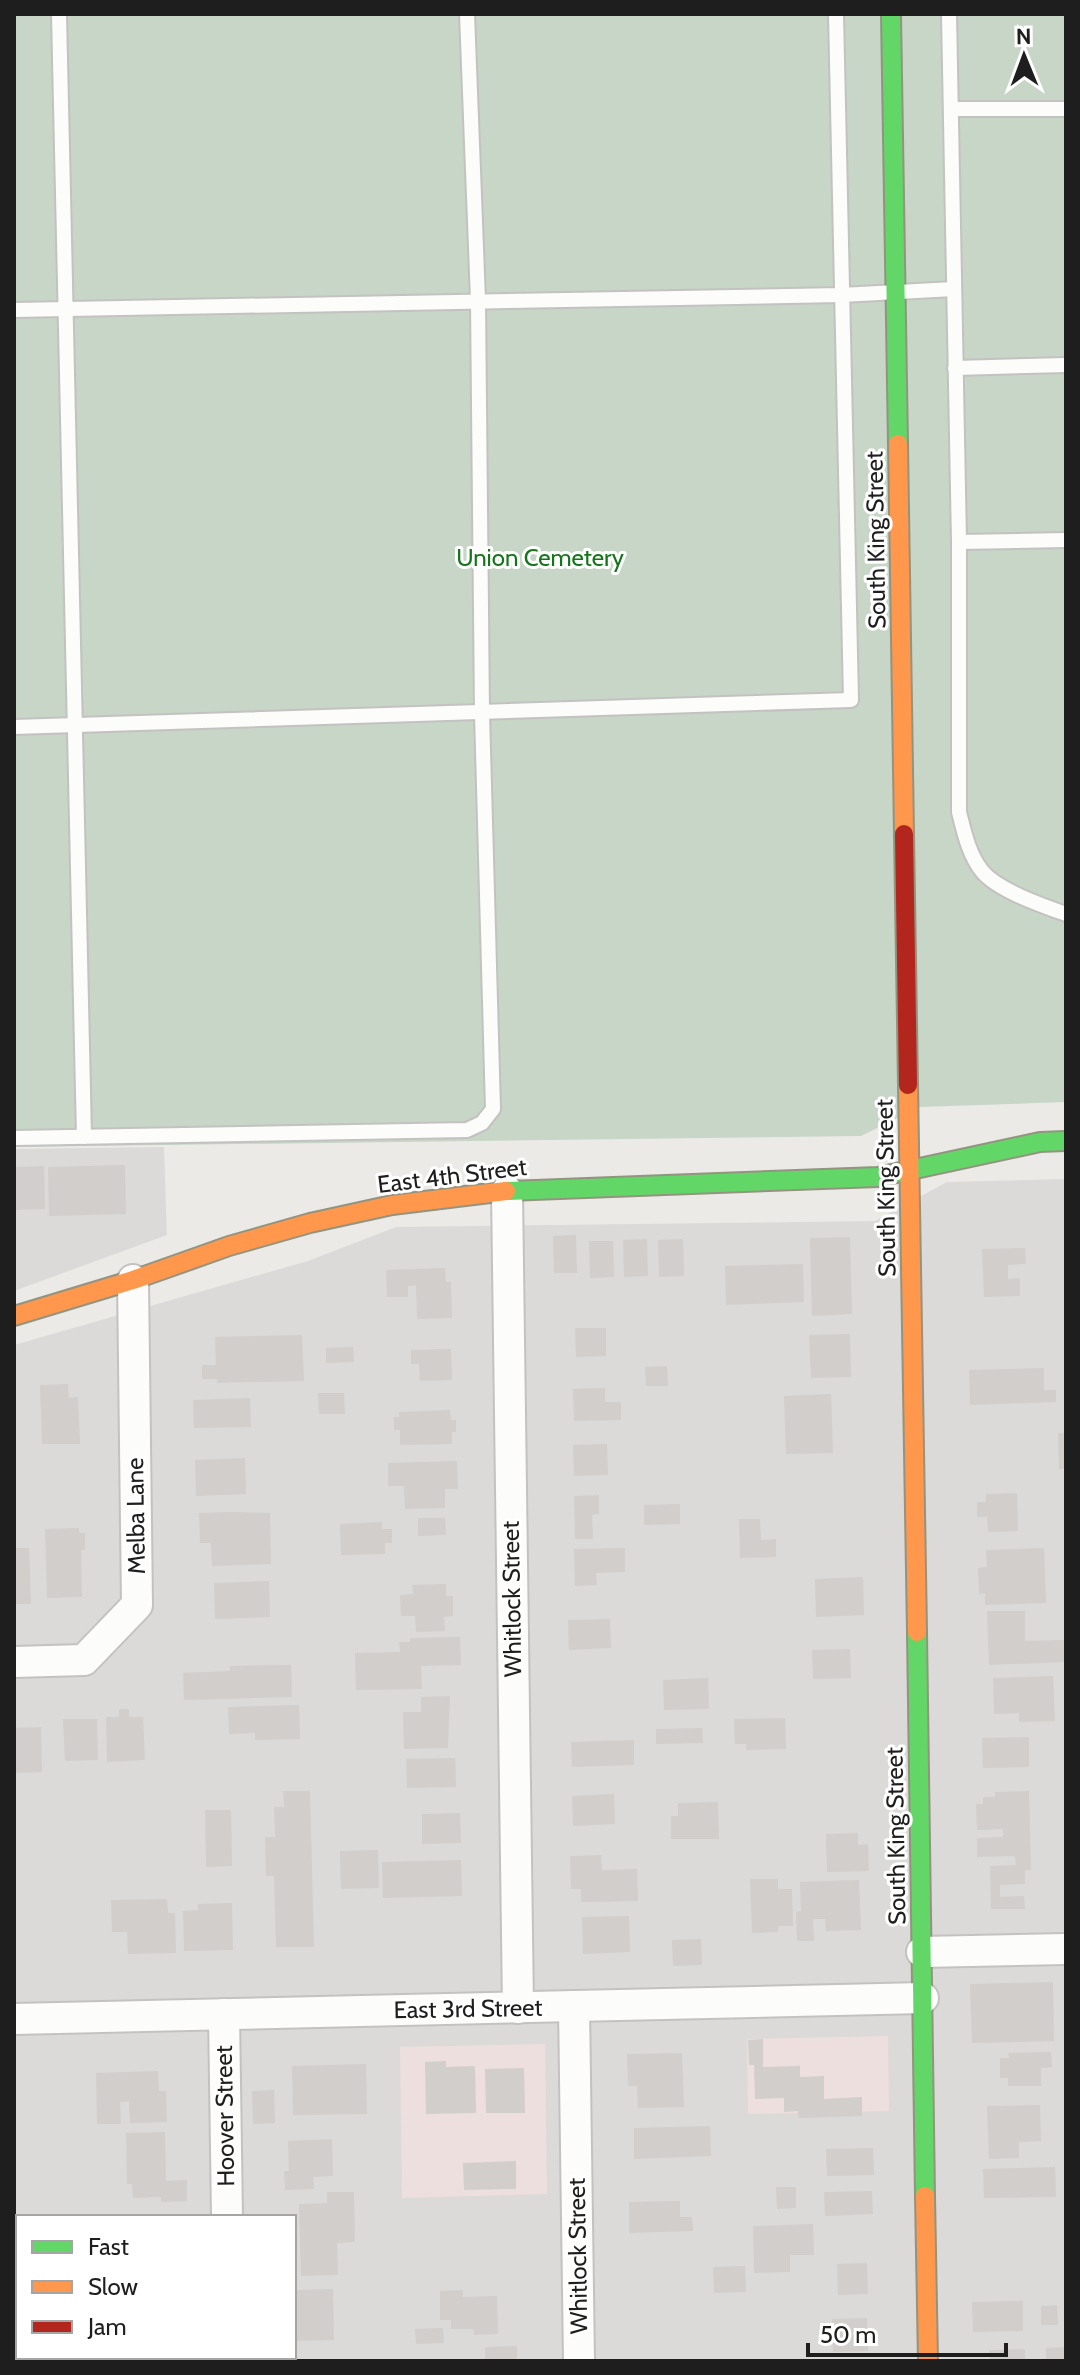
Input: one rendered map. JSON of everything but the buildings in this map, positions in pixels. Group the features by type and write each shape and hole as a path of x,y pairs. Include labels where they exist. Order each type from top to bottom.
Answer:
{"street":[{"name":"South King Street","path":"891,14 928,2361"},
{"name":"East 4th Street","path":"14,1316 133,1280 229,1246 310,1223 392,1205 507,1191 878,1177 1040,1142 1066,1141"},
{"name":"Whitlock Street","path":"507,1191 518,2008"},
{"name":"Melba Lane","path":"14,1662 84,1660 137,1605 133,1280"},
{"path":"922,1952 1066,1949"},
{"name":"East 3rd Street","path":"14,2019 923,1998"},
{"name":"Whitlock Street","path":"574,2006 579,2361"},
{"name":"Hoover Street","path":"224,2014 227,2215"}],"lane":[{"path":"59,14 84,1137"},
{"path":"14,1138 467,1130 482,1123 493,1109 482,714 478,300 467,14"},
{"path":"14,727 851,700 836,14"},
{"path":"949,14 959,542 959,812 968,844 982,872 1026,901 1066,914"},
{"path":"951,109 1066,109"},
{"path":"14,310 841,295 954,289"},
{"path":"955,368 1066,365"},
{"path":"959,542 1066,540"}],"shaded area":[{"path":"164,1147 167,1235 14,1291 14,1149"},
{"path":"1066,1179 1066,2361 14,2361 14,1345 308,1261 396,1227 875,1221 947,1182"},
{"path":"888,2036 889,2111 748,2114 747,2039"},
{"path":"545,2044 547,2194 402,2198 400,2047"}],"green space":[{"name":"Union Cemetery","path":"14,14 1066,14 1066,1102 920,1107 861,1136 14,1147"}],"traffic: fast":[{"path":"891,14 898,444"},
{"path":"506,1191 878,1177 1040,1142 1066,1141"},
{"path":"917,1632 925,2196"}],"traffic: slow":[{"path":"898,444 904,834"},
{"path":"908,1085 917,1632"},
{"path":"14,1316 310,1223 392,1205 506,1191"},
{"path":"925,2196 928,2361"}],"traffic: jam":[{"path":"904,834 908,1085"}]}
